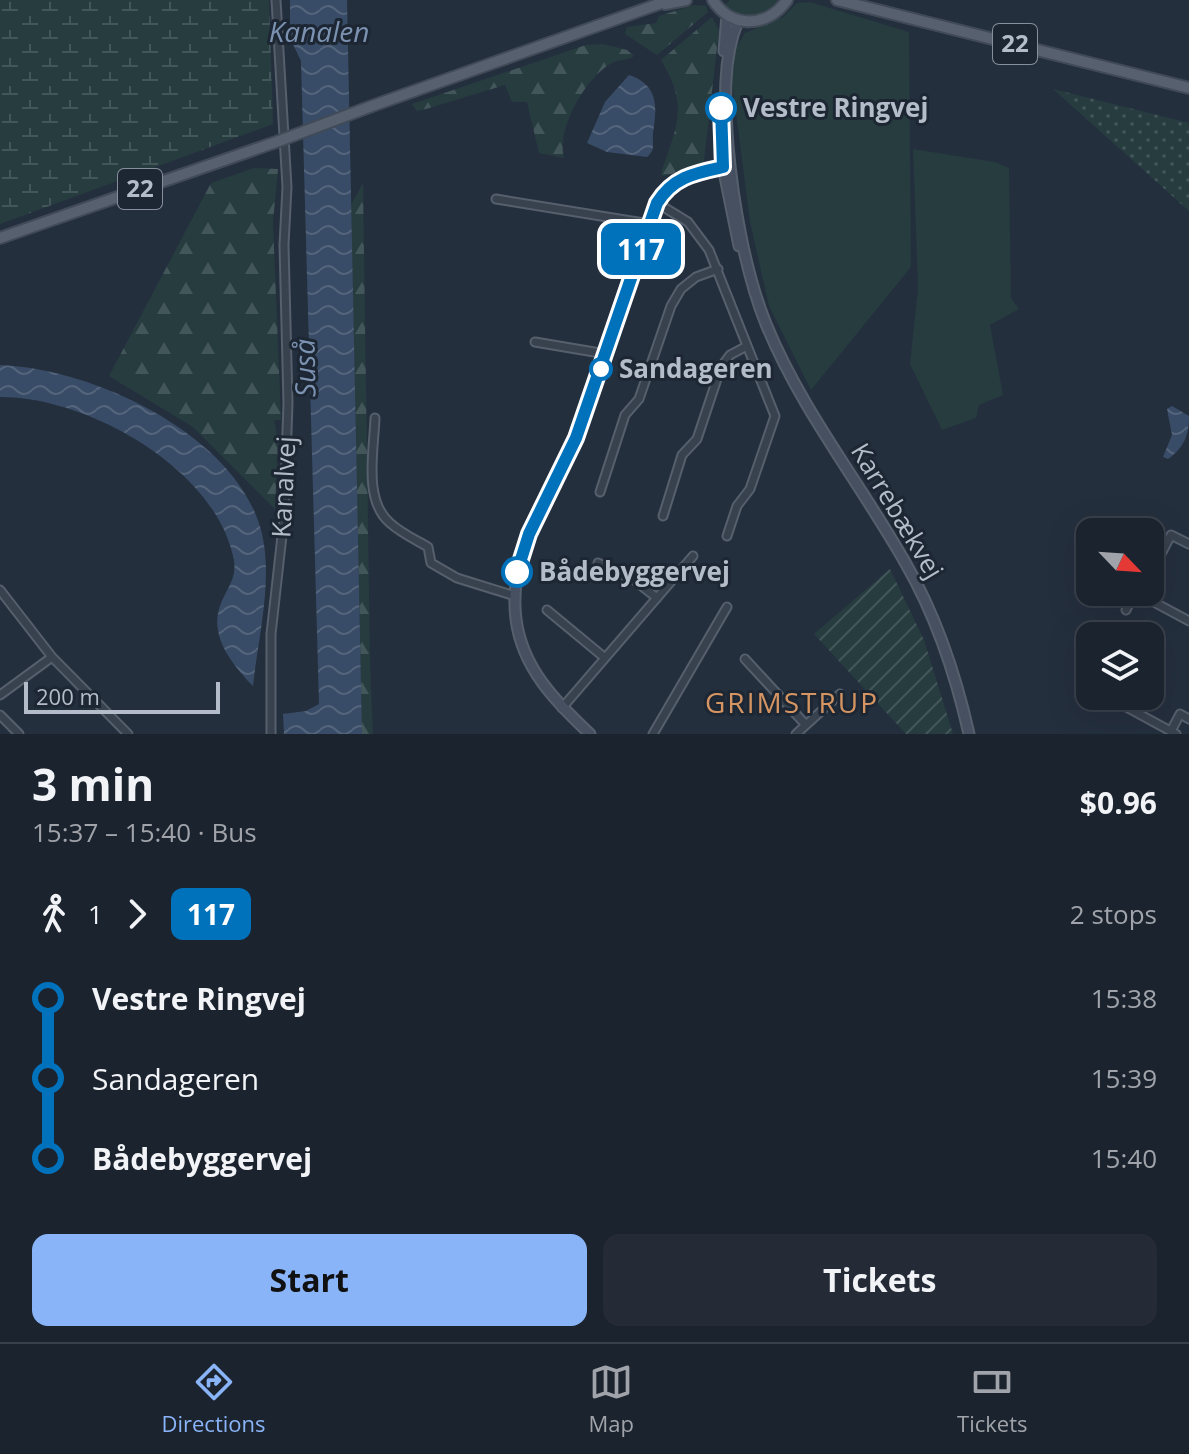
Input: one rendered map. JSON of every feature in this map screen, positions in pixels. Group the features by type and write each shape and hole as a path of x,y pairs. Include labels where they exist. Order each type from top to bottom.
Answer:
{"main road":[{"name":"22","path":"0,238 665,3 686,0"},
{"path":"713,0 727,15 738,21 765,20 787,0"},
{"name":"22","path":"839,0 1189,88"}],"street":[{"name":"Kanalvej","path":"271,734 271,634 284,518 288,403 284,245 287,187 276,0"},
{"name":"Karrebækvej","path":"727,15 721,108 741,256 764,320 805,402 907,565 928,607 969,734"},
{"name":"Karrebækvej","path":"738,21 730,47 727,79 727,166 764,320"},
{"path":"590,734 562,708 533,670 524,650 515,596 522,553 576,438 657,203 674,182 696,172 727,166"},
{"path":"496,199 650,224"},
{"path":"657,203 688,222 700,235 718,269 745,347 773,405 775,416 750,489 737,506 727,536"},
{"path":"600,492 625,415 639,399 671,306 681,289 696,277 718,269"},
{"path":"535,342 606,354"},
{"path":"663,516 682,455 697,439 721,367 730,355 745,347"},
{"path":"375,418 373,492 379,510 390,523 428,547 431,563 457,578 515,596"},
{"path":"1164,548 1171,535 1189,544"},
{"path":"562,708 693,556"},
{"path":"598,563 634,580 657,598"},
{"path":"0,590 52,657 128,734"},
{"path":"1126,610 1135,592 1189,621"},
{"path":"653,734 727,607"},
{"path":"547,610 605,658"},
{"path":"0,695 52,657"},
{"path":"745,659 806,725"},
{"path":"796,734 840,694"},
{"path":"1137,710 1173,733 1180,714 1189,719"},
{"path":"0,715 19,734"}],"green space":[{"path":"0,0 269,0 273,124 0,224"},
{"path":"730,0 781,0 761,14 746,16 724,6"},
{"path":"810,2 909,32 911,267 811,390 769,306 750,222 732,82 736,48 745,33 783,17 797,3"},
{"path":"694,5 706,6 708,12 657,55 625,34 627,27 656,23 659,16"},
{"path":"712,17 719,30 704,161 700,166 661,175 678,113 675,89 661,60"},
{"path":"603,44 627,50 634,56 610,64 582,93 564,133 564,158 539,153 527,102 512,102 505,85 417,111 412,104 586,45"},
{"path":"1053,89 1189,123 1189,211"},
{"path":"913,149 995,162 1009,168 1011,298 1019,309 990,325 1003,395 979,405 976,418 942,430 910,364 918,288"},
{"path":"254,168 278,169 273,222 281,420 274,420 278,441 275,509 193,427 109,376 211,183"},
{"path":"363,183 373,734 362,734 351,205"},
{"path":"890,569 924,640 953,734 906,734 814,634"}],"water":[{"name":"Kanalen","path":"290,0 347,0 362,734 284,734 283,714 306,711 319,704 301,61 290,38"},
{"path":"629,75 646,85 654,98 653,146 647,157 607,152 587,143 605,102"},
{"path":"0,365 37,369 117,394 157,414 193,438 224,466 248,498 262,534 265,552 264,610 253,686 231,660 220,639 217,617 232,579 234,561 223,527 203,496 176,468 108,424 71,409 34,400 0,397"},
{"path":"1172,406 1189,416 1189,423 1182,446 1168,459 1163,457 1172,435 1167,409"}],"bus line":[{"name":"117","path":"517,572 529,534 576,438 657,203 674,182 696,172 723,167 721,108"}],"place":[{"name":"Vestre Ringvej","path":"721,108"},
{"name":"Sandageren","path":"601,369"},
{"name":"Bådebyggervej","path":"517,572"}],"district":[{"name":"GRIMSTRUP","path":"792,703"}],"water label":[{"name":"Suså","path":"305,368"}]}
